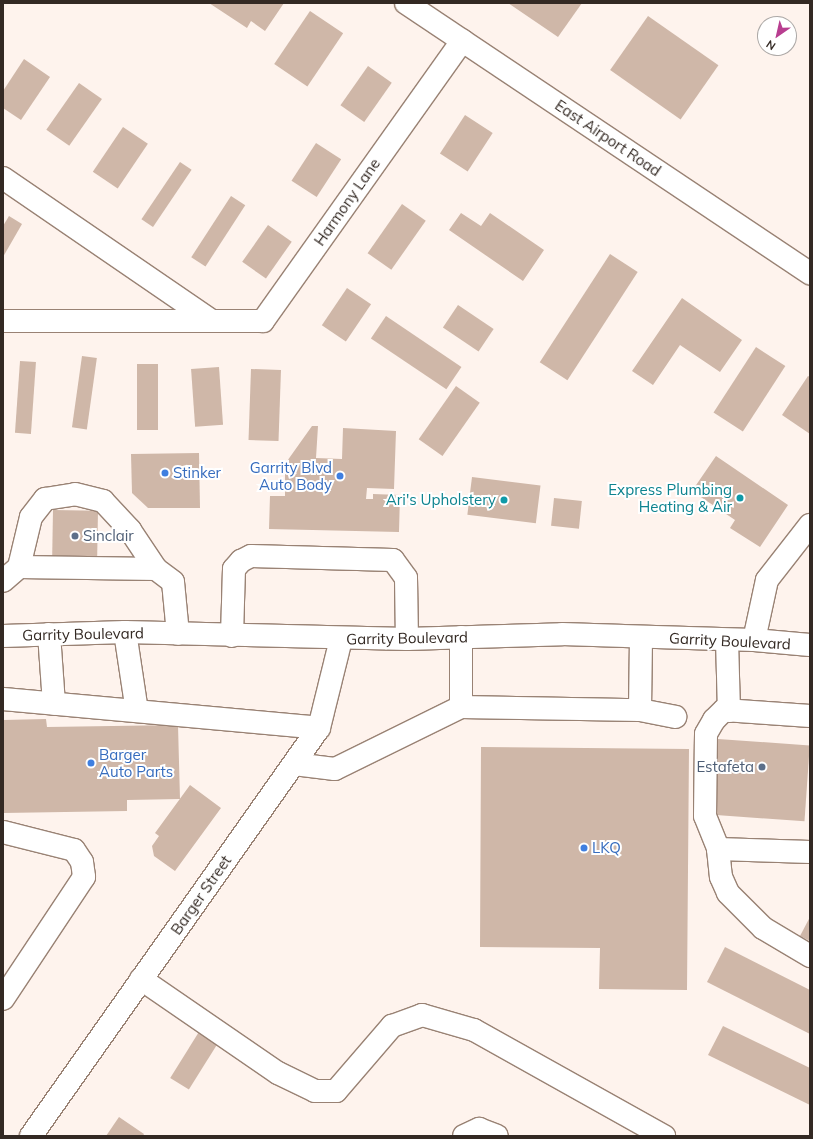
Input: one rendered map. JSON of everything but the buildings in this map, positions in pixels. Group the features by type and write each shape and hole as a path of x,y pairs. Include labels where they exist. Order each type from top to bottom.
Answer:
{"street":[{"name":"East Airport Road","path":"406,3 810,274"},
{"name":"Harmony Lane","path":"3,321 263,321 462,41"},
{"path":"3,178 210,320"},
{"path":"156,569 11,574 31,517 45,500 75,494 103,501 130,530 156,569 173,582 178,634"},
{"path":"754,640 768,580 810,525"},
{"path":"232,636 234,569 251,556 393,560 406,578 407,639"},
{"path":"125,632 137,711"},
{"name":"Garrity Boulevard","path":"3,636 125,632 341,639 407,639 562,634 754,640 810,645"},
{"path":"49,634 54,704"},
{"path":"461,637 461,707"},
{"path":"640,710 641,637"},
{"name":"Barger Street","path":"31,1136 319,728 341,639"},
{"path":"727,640 729,710"},
{"path":"3,700 319,728"},
{"path":"294,764 335,769 461,707 640,710 675,717"},
{"path":"810,716 724,710 714,720 706,734 705,816 718,849 721,877 728,893 763,928 810,956"},
{"path":"3,832 74,850 82,862 84,877 3,999"},
{"path":"718,849 810,852"},
{"path":"142,980 278,1073 316,1091 336,1091 392,1026 422,1015 474,1030 664,1136"},
{"path":"464,1136 479,1129 497,1136"}],"place":[{"name":"Stinker","path":"165,473"},
{"name":"Garrity Blvd Auto Body","path":"340,476"},
{"name":"Express Plumbing Heating & Air","path":"740,498"},
{"name":"Ari's Upholstery","path":"504,500"},
{"name":"Sinclair","path":"75,536"},
{"name":"Barger Auto Parts","path":"91,763"},
{"name":"Estafeta","path":"762,767"},
{"name":"LKQ","path":"584,848"}]}
